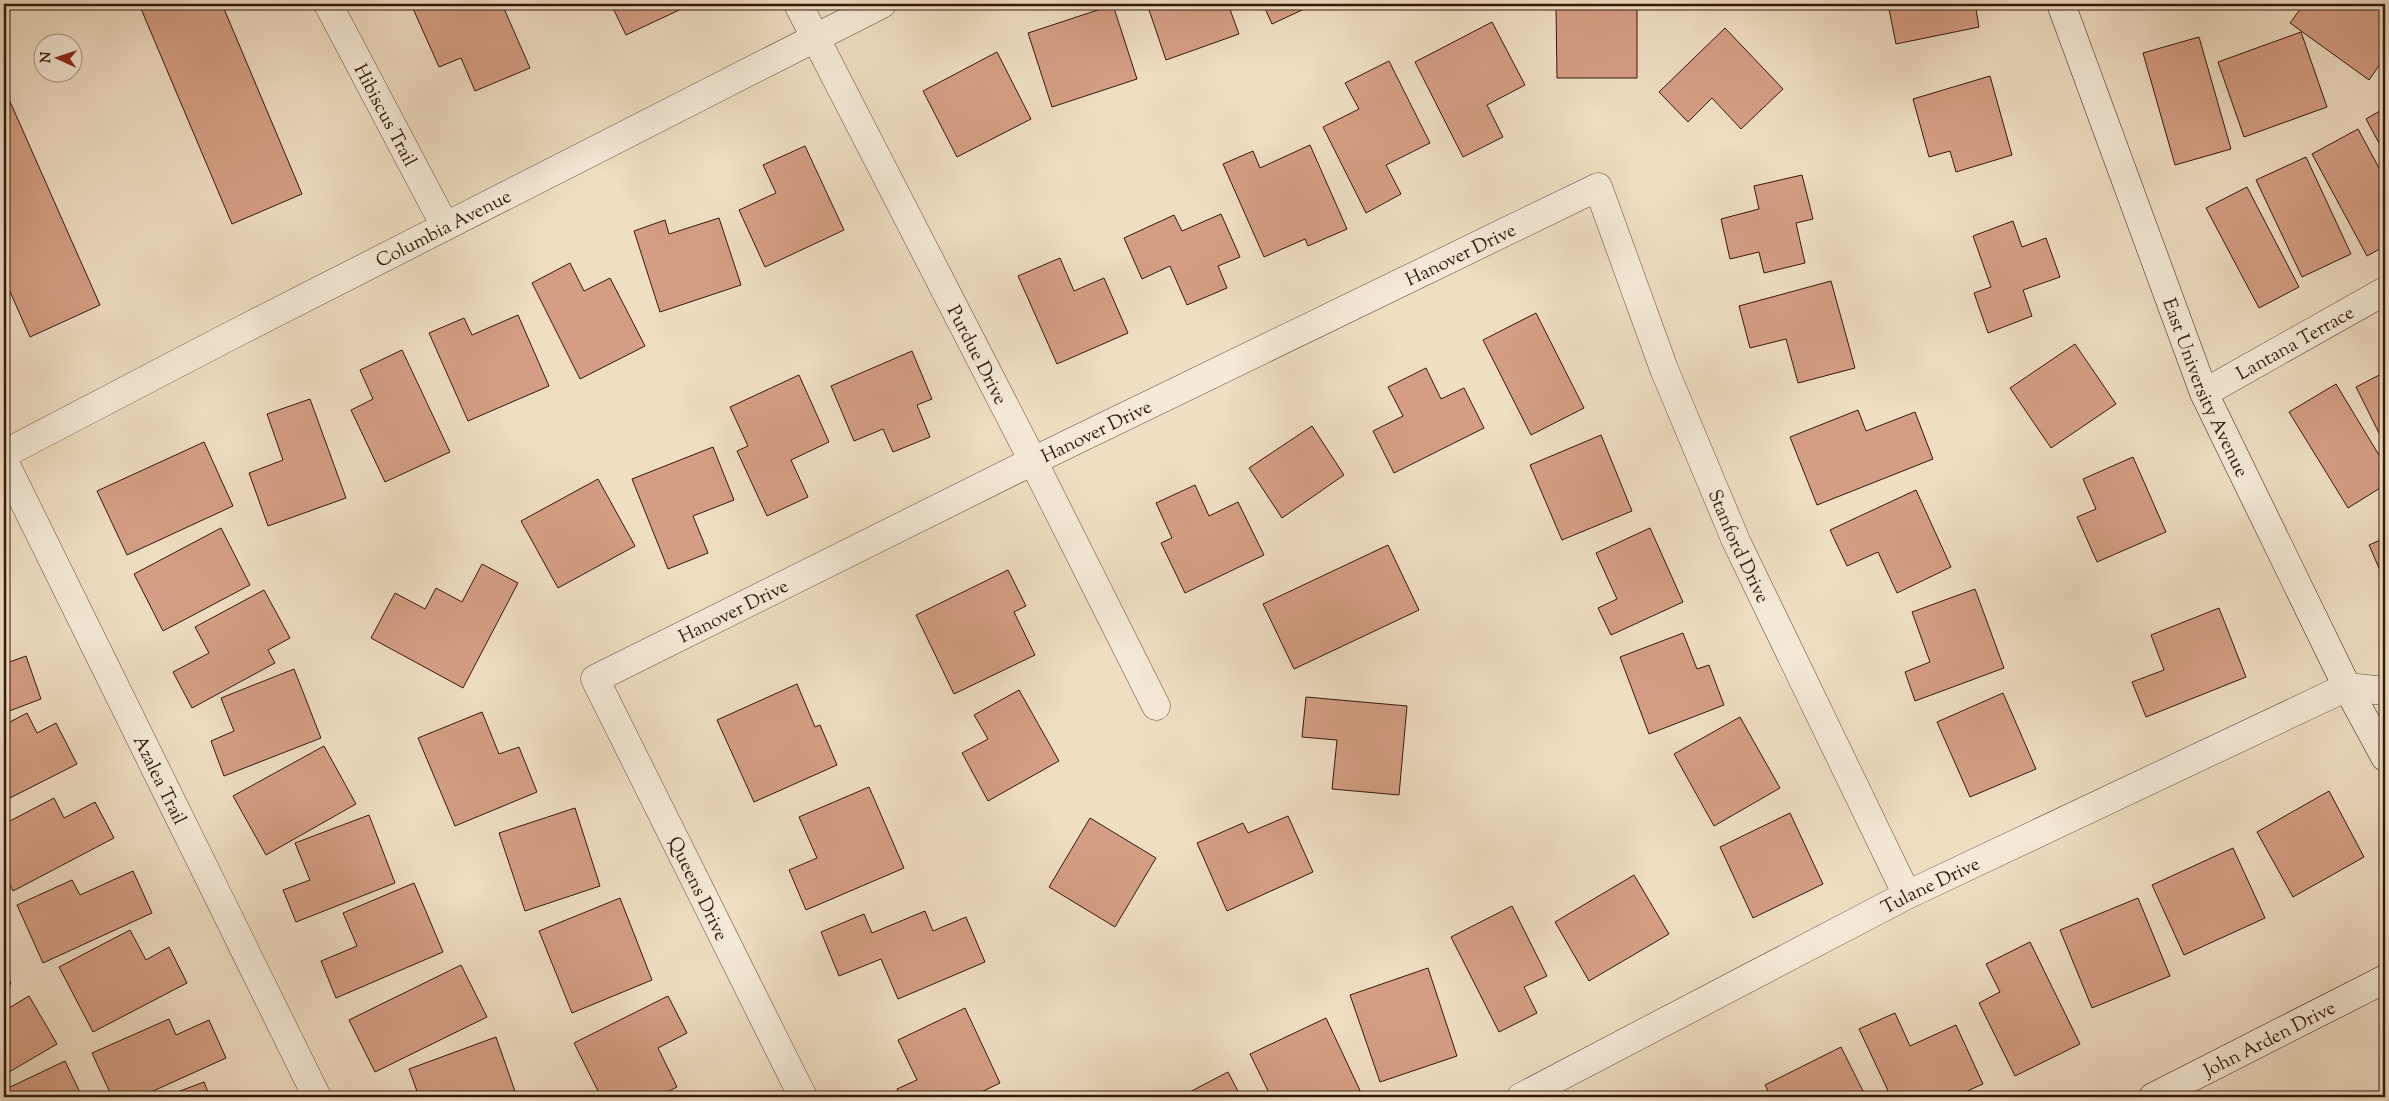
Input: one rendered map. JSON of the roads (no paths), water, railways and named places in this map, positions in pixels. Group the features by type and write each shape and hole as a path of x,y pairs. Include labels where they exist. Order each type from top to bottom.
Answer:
{"street":[{"name":"Hibiscus Trail","path":"328,4 444,226"},
{"name":"Purdue Drive","path":"798,4 1033,461 1156,706"},
{"name":"Columbia Avenue","path":"4,454 444,226 882,4"},
{"name":"East University Avenue","path":"2061,4 2204,393 2347,687 2385,757"},
{"name":"Hanover Drive","path":"595,679 1033,461 1598,187"},
{"name":"Stanford Drive","path":"1598,187 1664,369 1736,541 1907,895"},
{"name":"Lantana Terrace","path":"2204,393 2385,291"},
{"name":"Azalea Trail","path":"4,461 317,1097"},
{"name":"Queens Drive","path":"595,679 804,1097"},
{"name":"Tulane Drive","path":"1521,1097 1907,895 2347,687"},
{"path":"2347,687 2385,691"},
{"name":"John Arden Drive","path":"2153,1097 2385,979"}]}
